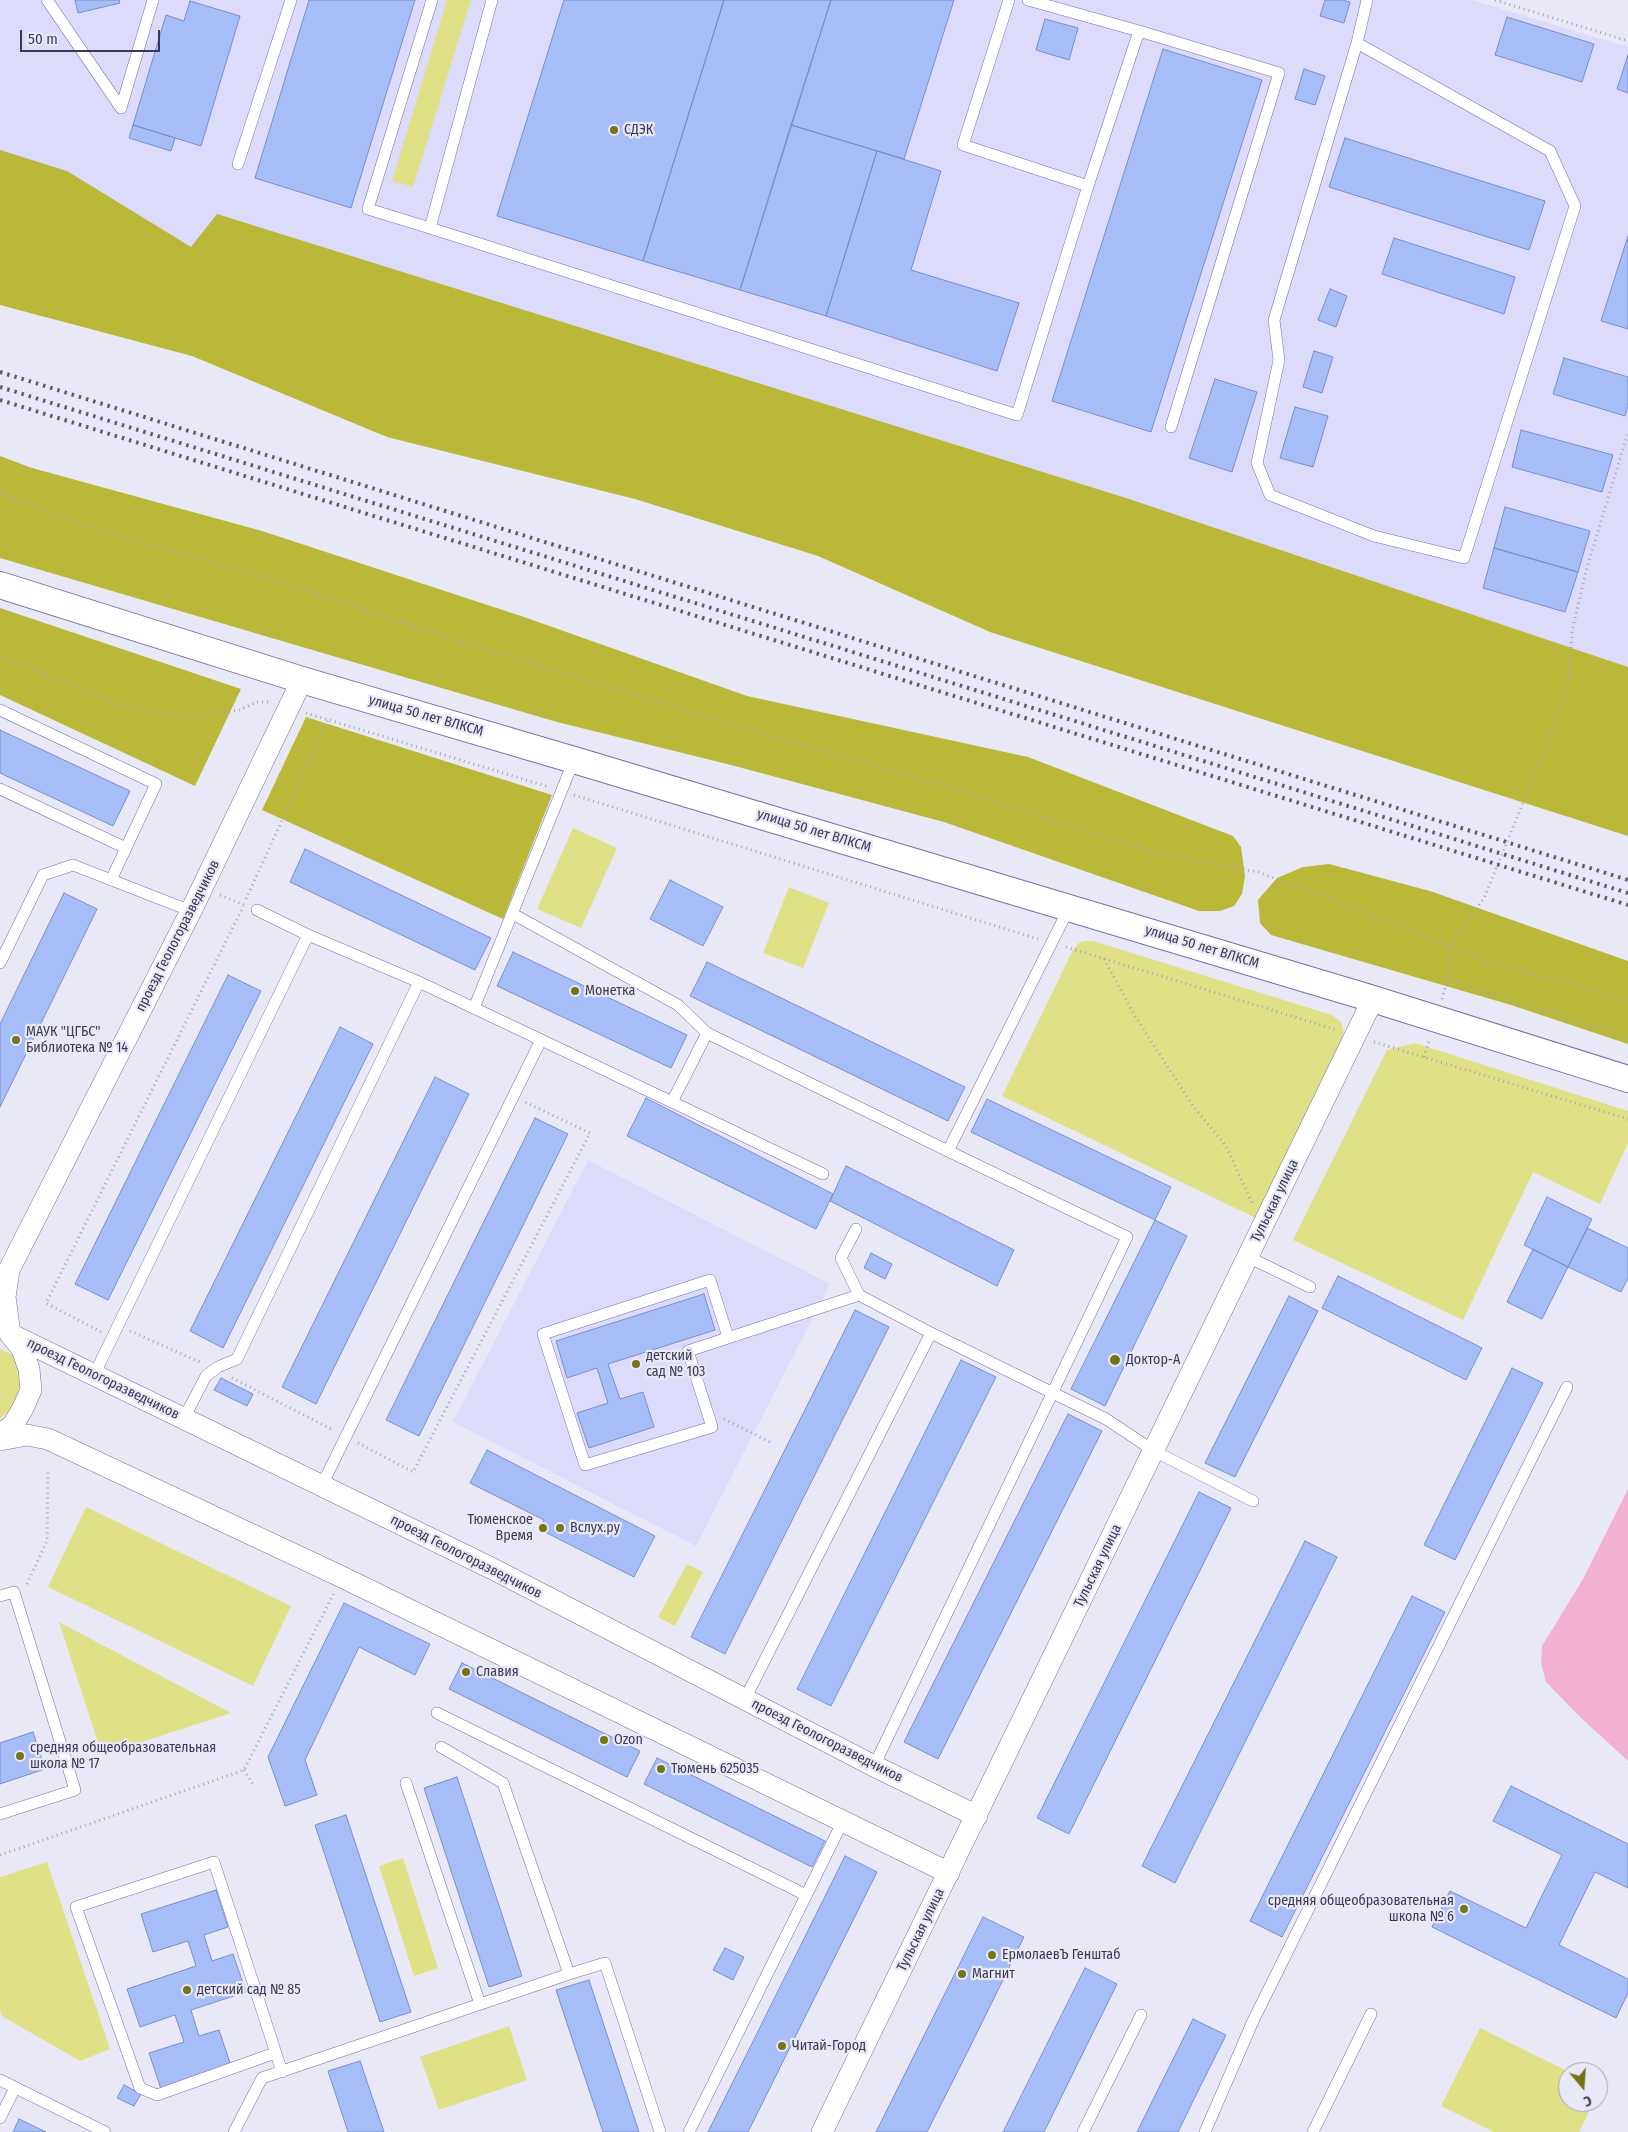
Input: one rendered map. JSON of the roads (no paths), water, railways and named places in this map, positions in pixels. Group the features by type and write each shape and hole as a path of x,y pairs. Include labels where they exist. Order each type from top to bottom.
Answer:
{"street":[{"name":"улица 50 лет ВЛКСМ","path":"0,585 302,680 1374,999 1628,1078"},
{"name":"проезд Геологоразведчиков","path":"302,680 191,911 4,1275 5,1332 494,1570 874,1766 977,1816"},
{"name":"Тульская улица","path":"822,2132 1374,999"},
{"path":"0,1435 13,1425 31,1390 29,1369 22,1349 5,1332"},
{"path":"0,1440 27,1435 48,1439 342,1577 949,1872"}],"lane":[{"path":"47,0 121,108 154,0"},
{"path":"238,164 291,0"},
{"path":"432,0 368,209 1017,415 1088,186 1139,32"},
{"path":"430,228 492,0"},
{"path":"1009,0 963,145 1088,186"},
{"path":"1028,0 1279,73 1171,427"},
{"path":"1357,44 1550,151 1575,206 1464,558 1374,536 1270,495 1256,463 1279,360 1274,320 1357,44 1367,0"},
{"path":"0,710 156,784 111,880"},
{"path":"474,1008 574,760"},
{"path":"0,789 126,848"},
{"path":"0,963 43,874 73,866 191,911"},
{"path":"948,1151 1069,908"},
{"path":"257,910 419,982 823,1174"},
{"path":"513,914 678,1005 708,1034 1127,1237 874,1766"},
{"path":"94,1375 308,934"},
{"path":"184,1418 206,1376 237,1359 419,982"},
{"path":"672,1102 708,1034"},
{"path":"322,1486 541,1040"},
{"path":"856,1230 841,1258 859,1294 931,1333 1106,1419 1154,1451 1253,1501"},
{"path":"1248,1257 1310,1287"},
{"path":"728,1337 710,1280 542,1334 585,1465 712,1427 688,1351 859,1294"},
{"path":"745,1699 931,1333"},
{"path":"1205,2132 1253,2021 1567,1386"},
{"path":"0,1596 14,1592 75,1790 0,1814"},
{"path":"437,1713 806,1895"},
{"path":"441,1747 503,1782 569,1974"},
{"path":"406,1783 480,2004"},
{"path":"689,2132 843,1821"},
{"path":"275,2053 157,2095 140,2088 76,1907 214,1862 282,2072"},
{"path":"234,2132 262,2078 605,1963 660,2132"},
{"path":"1313,2132 1372,2014"},
{"path":"1083,2132 1141,2015"},
{"path":"0,2080 105,2132"},
{"path":"0,2118 15,2088"}],"railway":[{"path":"0,372 1628,880"},
{"path":"0,387 1628,893"},
{"path":"0,400 1628,905"}],"place":[{"name":"СДЭК","path":"614,130"},
{"name":"Монетка","path":"575,991"},
{"name":"МАУК \"ЦГБС\" Библиотека № 14","path":"16,1040"},
{"name":"Доктор-А","path":"1115,1360"},
{"name":"детский сад № 103","path":"636,1364"},
{"name":"Тюменское Время","path":"543,1528"},
{"name":"Вслух.ру","path":"560,1528"},
{"name":"Славия","path":"466,1672"},
{"name":"Ozon","path":"604,1740"},
{"name":"средняя общеобразовательная школа № 17","path":"20,1756"},
{"name":"Тюмень 625035","path":"661,1769"},
{"name":"средняя общеобразовательная школа № 6","path":"1464,1909"},
{"name":"ЕрмолаевЪ Генштаб","path":"992,1955"},
{"name":"Магнит","path":"962,1974"},
{"name":"детский сад № 85","path":"187,1990"},
{"name":"Читай-Город","path":"782,2046"}]}
